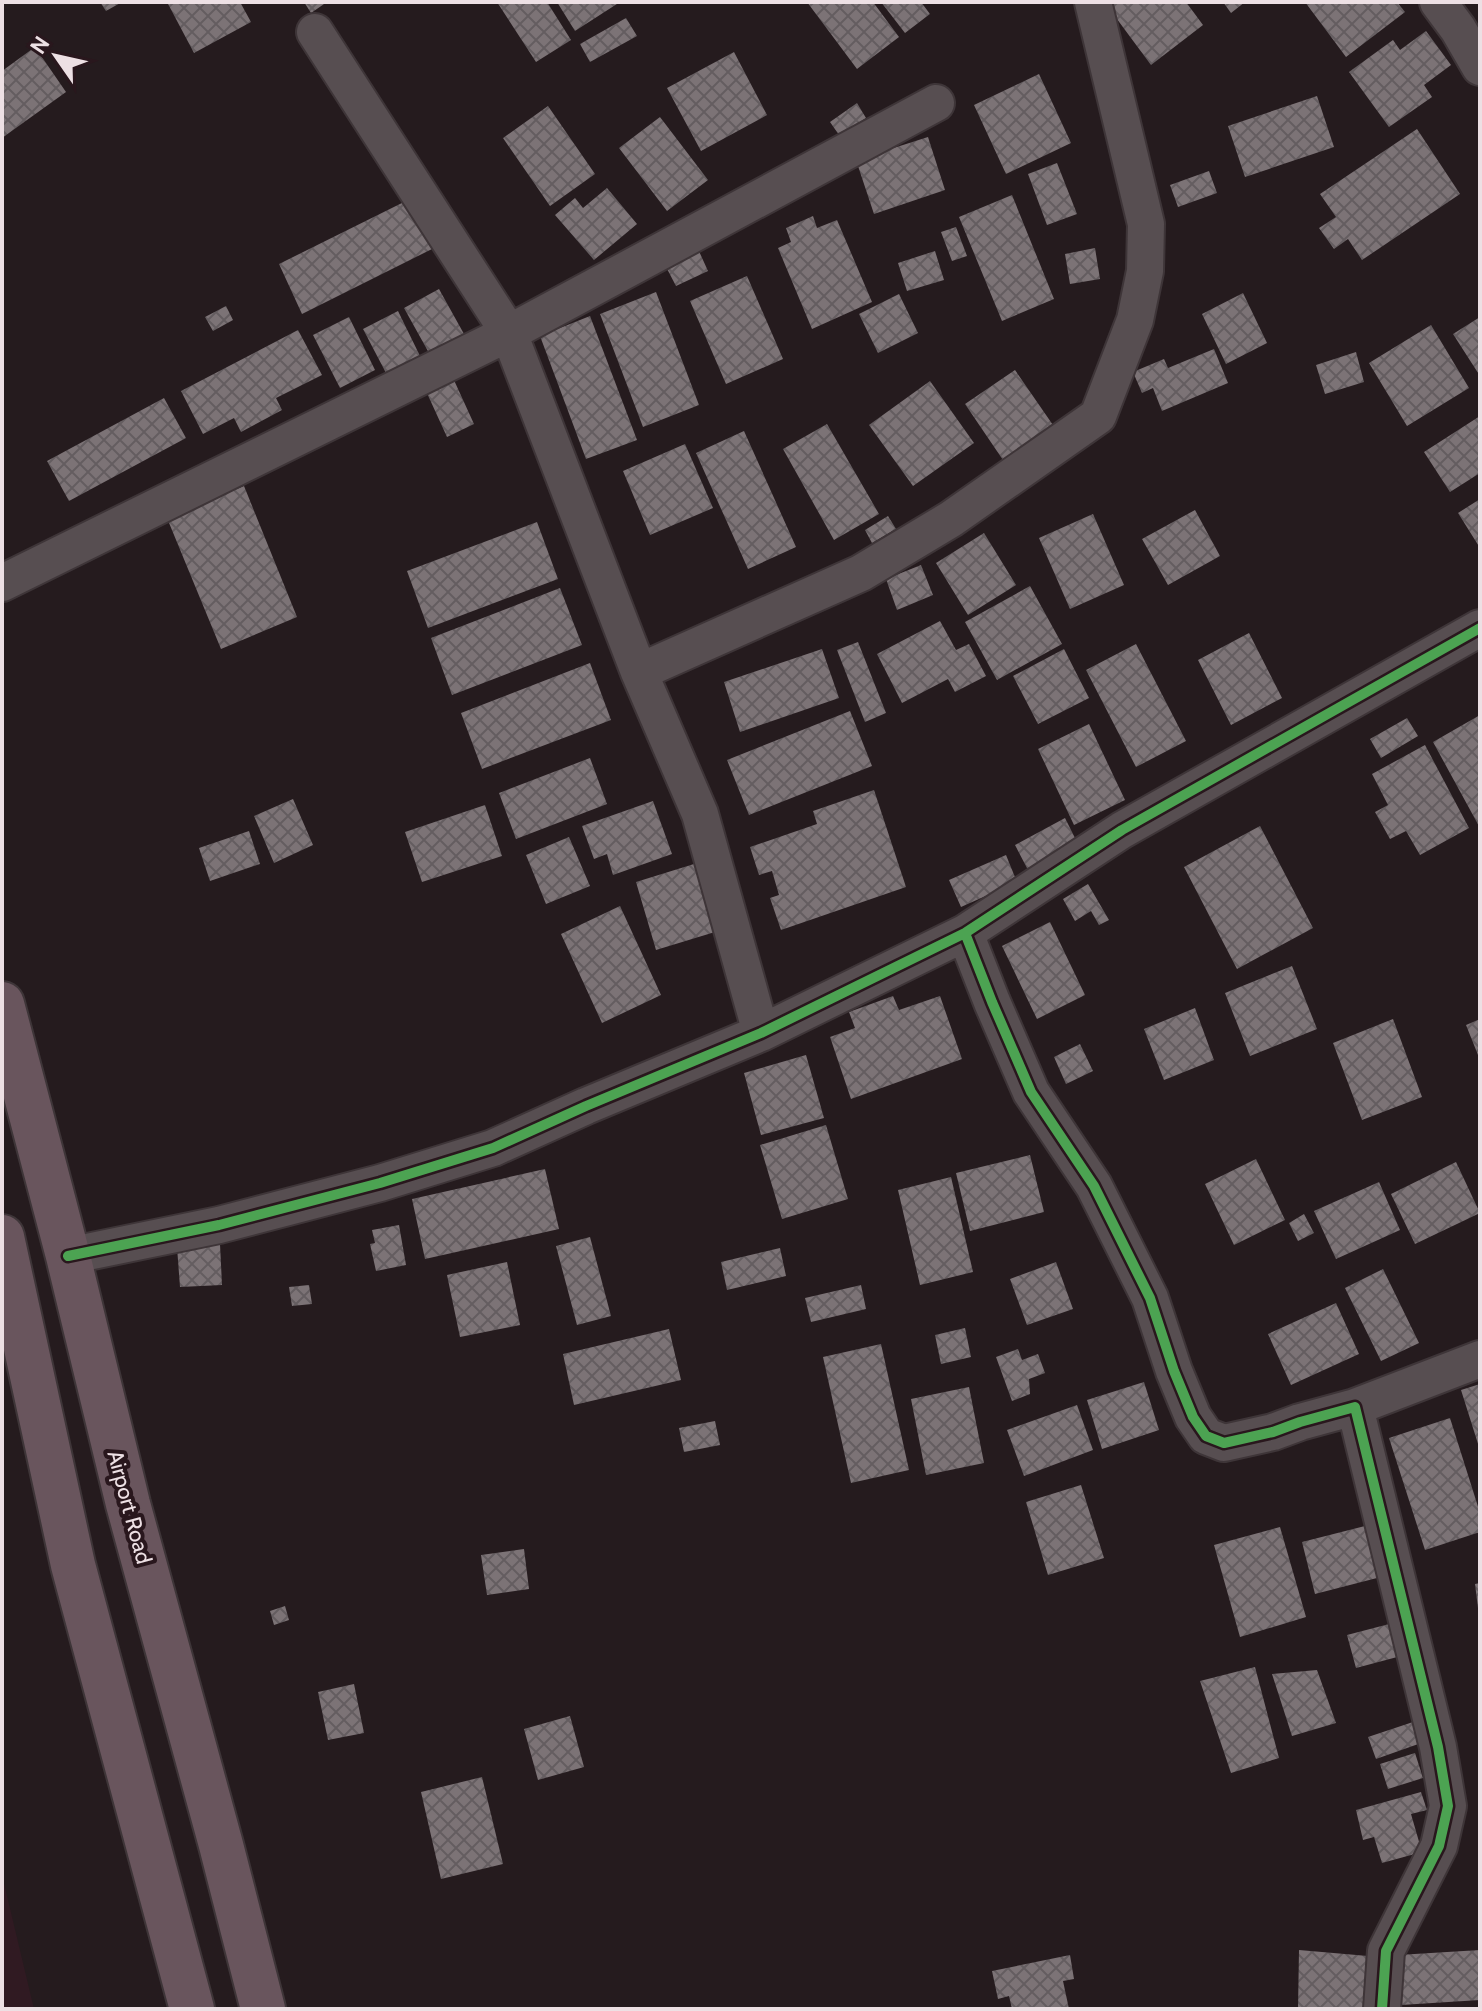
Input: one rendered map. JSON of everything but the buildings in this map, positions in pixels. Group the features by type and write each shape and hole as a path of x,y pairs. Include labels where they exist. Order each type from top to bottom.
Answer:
{"highway":[{"name":"Airport Road","path":"2,1004 68,1256 128,1504 263,2009"},
{"path":"2,1237 73,1565 192,2009"}],"street":[{"path":"639,672 861,573 951,519 1098,416 1135,320 1145,271 1146,224 1093,2"},
{"path":"1438,2 1480,67"},
{"path":"315,32 509,333 639,672 700,814 761,1033"},
{"path":"2,583 509,333 936,103"},
{"path":"68,1256 219,1225 380,1183 493,1148 761,1033 965,933 1122,830 1480,628"},
{"path":"965,933 1031,1092 1094,1186 1150,1298 1174,1371 1193,1417 1206,1436 1224,1443 1273,1432 1355,1407 1480,1359"},
{"path":"1355,1407 1438,1747 1448,1806 1439,1846 1386,1951 1382,2009"}],"shaded area":[{"path":"2,1875 34,2009 2,2009"}],"cycle path":[{"path":"68,1256 219,1225 380,1183 493,1148 761,1033 965,933 1122,830 1480,628"},
{"path":"965,933 1031,1092 1094,1186 1150,1298 1174,1371 1193,1417 1206,1436 1224,1443 1355,1407 1438,1747 1448,1806 1439,1846 1386,1951 1382,2009"}]}
